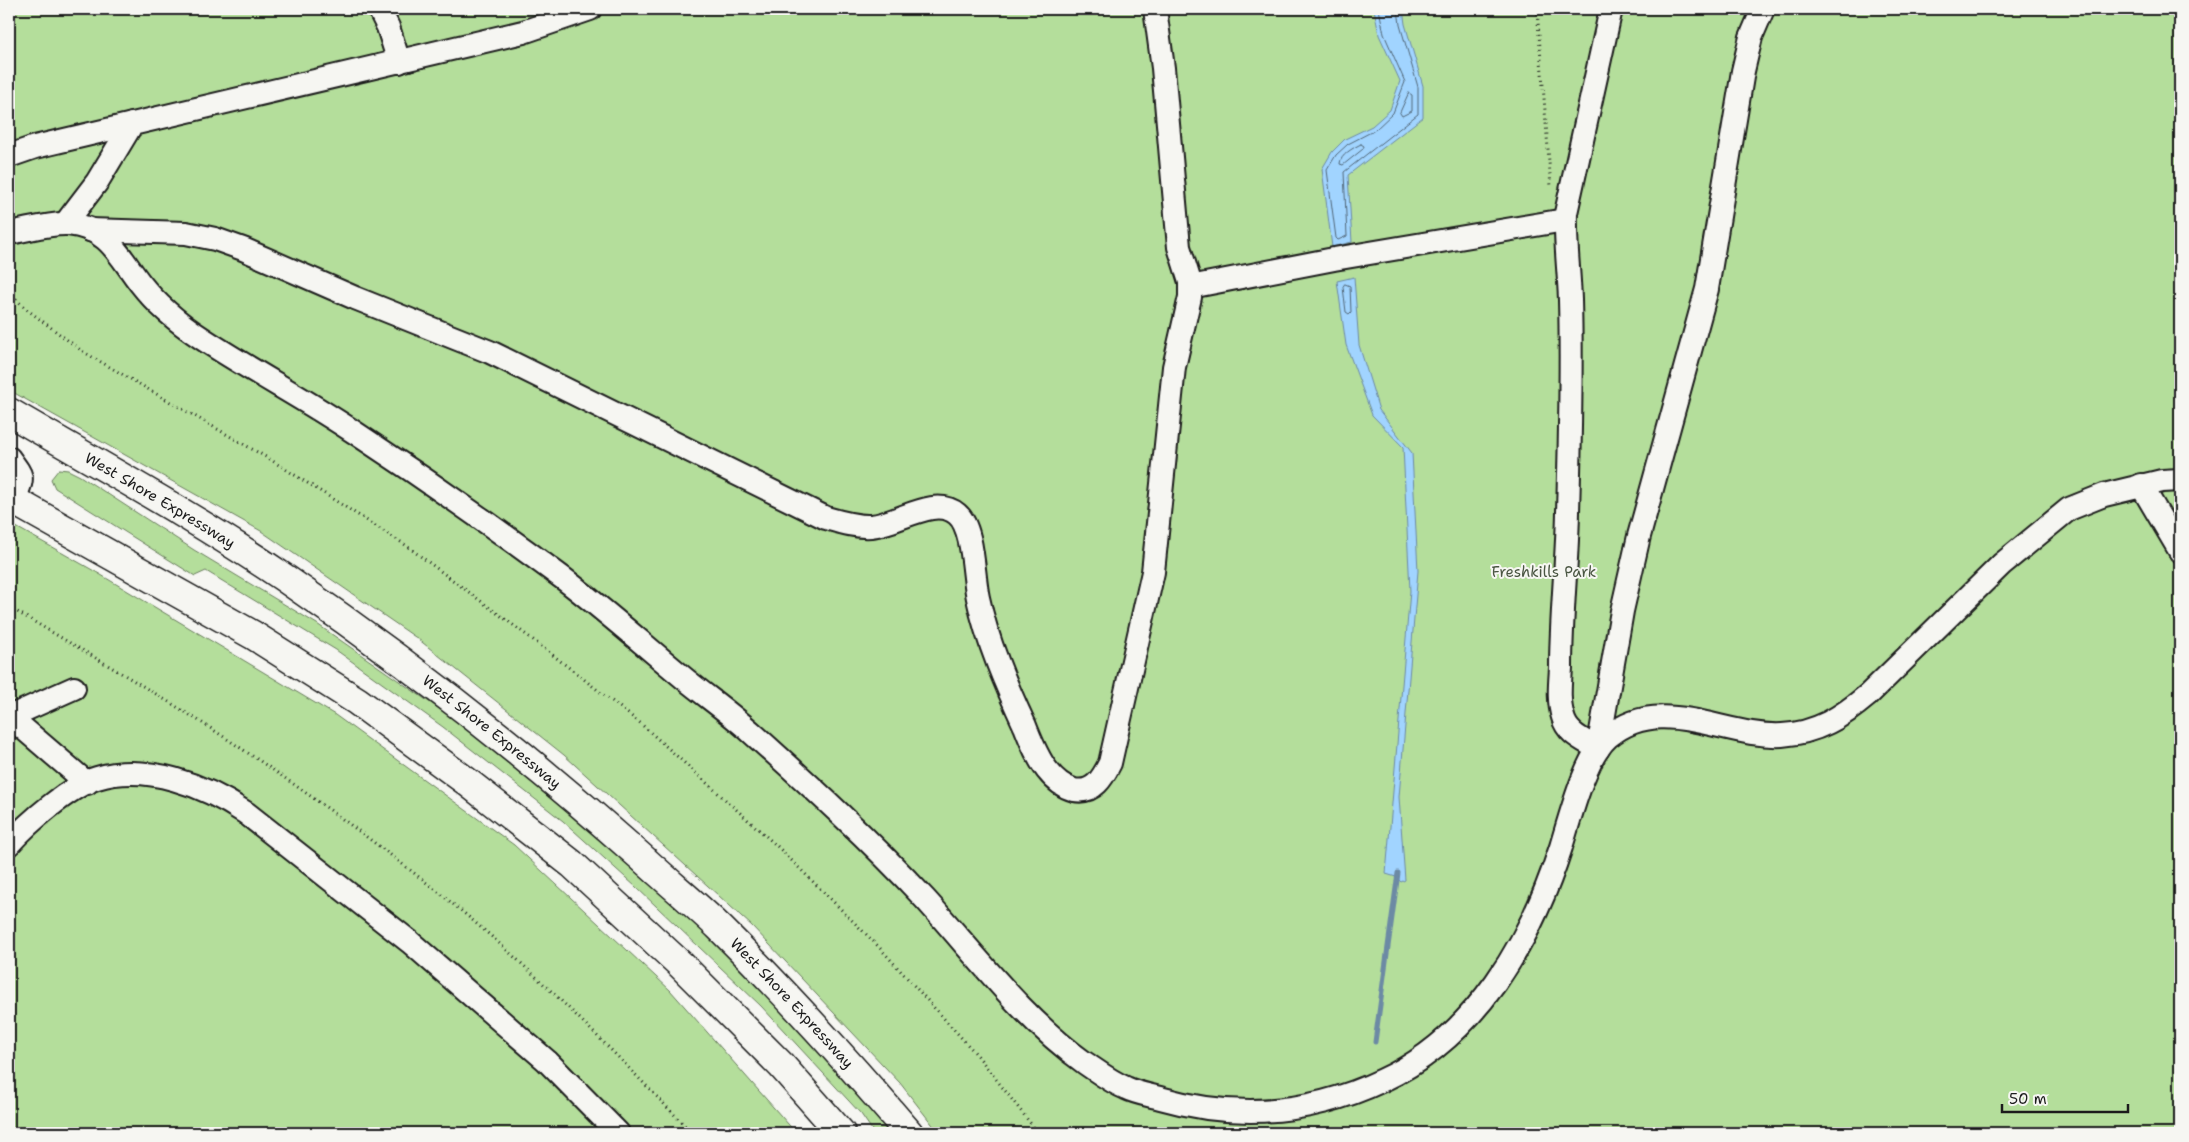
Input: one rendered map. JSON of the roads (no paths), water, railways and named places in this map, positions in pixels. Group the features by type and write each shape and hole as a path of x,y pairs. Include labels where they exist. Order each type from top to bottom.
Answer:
{"highway":[{"name":"West Shore Expressway","path":"9,412 175,508 282,576 399,658 510,744 614,833 719,927 823,1035 909,1133"},
{"path":"11,500 253,635 357,701 466,781 572,864 680,964 781,1065 841,1133"},
{"path":"680,964 820,1133"}],"lane":[{"path":"379,9 388,27 398,62"},
{"path":"9,156 34,147 523,32 590,9"},
{"path":"9,233 65,224 90,230 186,233 215,239 244,249 355,298 490,352 826,518 847,524 870,526 898,519 932,507 942,506 950,509 958,515 968,533 978,598 986,628 1015,704 1046,769 1065,787 1075,790 1086,790 1094,787 1103,777 1110,763 1140,634 1153,572 1158,535 1174,367 1190,296 1190,287 1179,247 1163,68 1155,9"},
{"path":"1598,749 1568,728 1560,704 1570,416 1569,266 1565,238 1566,220 1611,9"},
{"path":"90,230 106,239 123,256 138,280 158,303 198,336 354,432 507,539 564,580 744,725 876,849 925,899 1014,1000 1045,1032 1082,1061 1126,1088 1182,1104 1214,1110 1246,1112 1284,1110 1317,1104 1387,1079 1420,1059 1447,1038 1494,986 1524,938 1550,882 1575,803 1598,749 1622,611 1638,536 1707,289 1743,71 1751,37 1763,9"},
{"path":"65,224 97,182 132,124"},
{"path":"1190,287 1334,259 1566,220"},
{"path":"9,458 21,474 21,481 11,500"},
{"path":"1598,749 1608,737 1623,728 1638,720 1656,717 1688,719 1768,735 1813,730 1830,723 1849,712 1868,695 2002,564 2052,522 2085,502 2141,485 2180,480"},
{"path":"2141,485 2180,551"},
{"path":"74,688 10,717 87,783"},
{"path":"9,844 72,791 87,783 113,774 138,774 162,777 204,790 233,804 410,942 547,1061 618,1133"}],"water":[{"path":"1374,9 1403,9 1405,24 1423,86 1423,117 1348,175 1352,242 1332,247 1322,169 1332,152 1345,139 1372,126 1390,110 1400,81 1379,35"},
{"path":"1354,277 1359,345 1379,410 1412,453 1418,571 1399,797 1405,880 1401,882 1396,877 1386,874 1410,591 1403,447 1372,415 1346,345 1337,281"}],"waterway":[{"path":"1375,1042 1398,873"}],"park label":[{"name":"Freshkills Park","path":"1544,572"}]}
